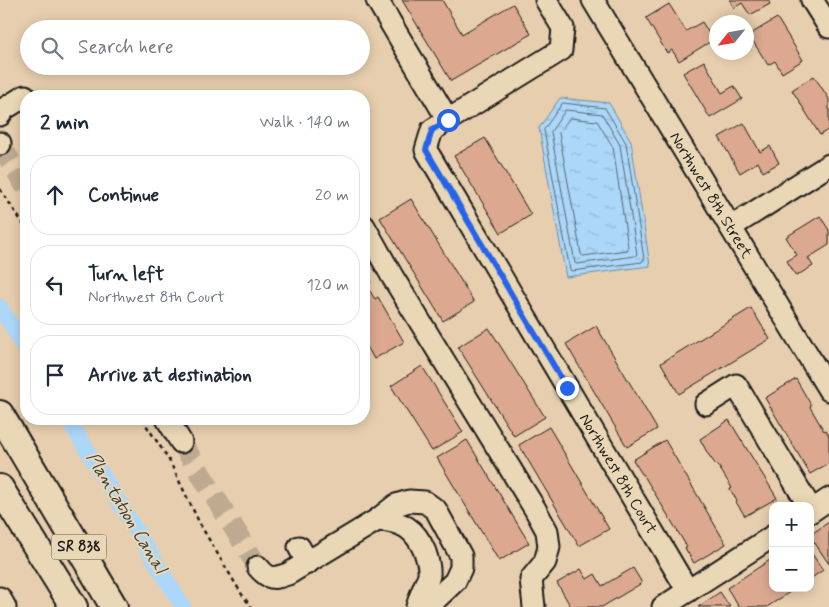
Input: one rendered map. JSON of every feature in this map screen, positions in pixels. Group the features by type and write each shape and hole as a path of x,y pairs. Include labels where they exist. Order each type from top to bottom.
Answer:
{"main road":[{"name":"SR 838","path":"0,414 114,607"},
{"name":"SR 838","path":"0,488 74,607"}],"street":[{"path":"377,0 448,120 561,50 563,28 546,0"},
{"name":"Northwest 8th Street","path":"593,0 829,390"},
{"path":"812,0 829,28"},
{"path":"0,115 4,109 20,99"},
{"name":"Northwest 8th Court","path":"448,120 432,130 426,150 688,591"},
{"path":"731,227 829,165"},
{"path":"370,237 547,531 549,547 545,562 531,579 534,607"},
{"path":"706,404 736,385 811,502"},
{"path":"171,425 181,442"},
{"path":"258,568 264,575 275,578 288,574 303,555 377,520 396,505 409,501 425,502 436,510 461,556 461,568 455,581 441,593 432,607"},
{"path":"377,520 400,524 410,529 420,541 428,559 430,575 417,607"},
{"path":"416,535 441,520"},
{"path":"663,607 769,539"},
{"path":"0,598 6,607"}],"path":[{"path":"0,189 20,219"},
{"path":"146,425 168,458 201,526 240,593 251,607"}],"water":[{"path":"560,98 609,103 631,141 650,266 566,277 539,128"}],"building":[{"path":"402,0 442,0 462,34 513,4 531,34 451,81"},
{"path":"730,0 768,0 770,4 750,15 742,3 734,8"},
{"path":"669,4 686,31 702,22 709,33 709,42 679,61 672,50 667,53 646,18"},
{"path":"777,18 803,60 782,73 775,61 768,65 754,43 754,32"},
{"path":"704,61 722,93 734,86 742,99 710,118 683,73"},
{"path":"814,76 829,99 829,129 820,135 792,90"},
{"path":"744,123 760,152 770,146 779,163 763,172 758,162 740,173 719,137"},
{"path":"485,138 531,215 501,233 454,156"},
{"path":"411,199 474,302 443,321 380,218"},
{"path":"820,216 829,230 829,245 808,258 813,266 796,276 787,261 797,255 786,237"},
{"path":"370,291 375,299 378,297 404,342 374,359 370,352"},
{"path":"751,308 770,339 679,394 661,363"},
{"path":"596,326 657,429 627,447 566,344"},
{"path":"489,328 545,417 514,436 458,347"},
{"path":"422,366 463,432 432,451 391,386"},
{"path":"796,379 811,405 810,407 829,436 829,463 810,474 765,398"},
{"path":"729,420 777,498 745,516 736,502 730,489 732,488 717,464 708,454 700,439"},
{"path":"549,427 609,529 579,546 519,445"},
{"path":"467,440 529,543 499,561 437,458"},
{"path":"665,440 726,544 694,563 685,548 687,547 633,460"},
{"path":"829,522 829,564 814,542 814,532"},
{"path":"814,557 823,570 814,576"},
{"path":"769,561 769,592 790,592 767,607 739,607 727,588"},
{"path":"633,568 642,583 602,607 571,607 557,583 581,569 587,579 595,574 602,586"},
{"path":"720,592 730,607 698,607"}],"waterway":[{"name":"Plantation Canal","path":"0,307 20,340"},
{"name":"Plantation Canal","path":"72,425 183,607"}],"tunnel":[{"path":"0,144 20,177"},
{"path":"181,442 258,567"}],"route":[{"path":"448,120 432,130 426,150 567,388"}]}
